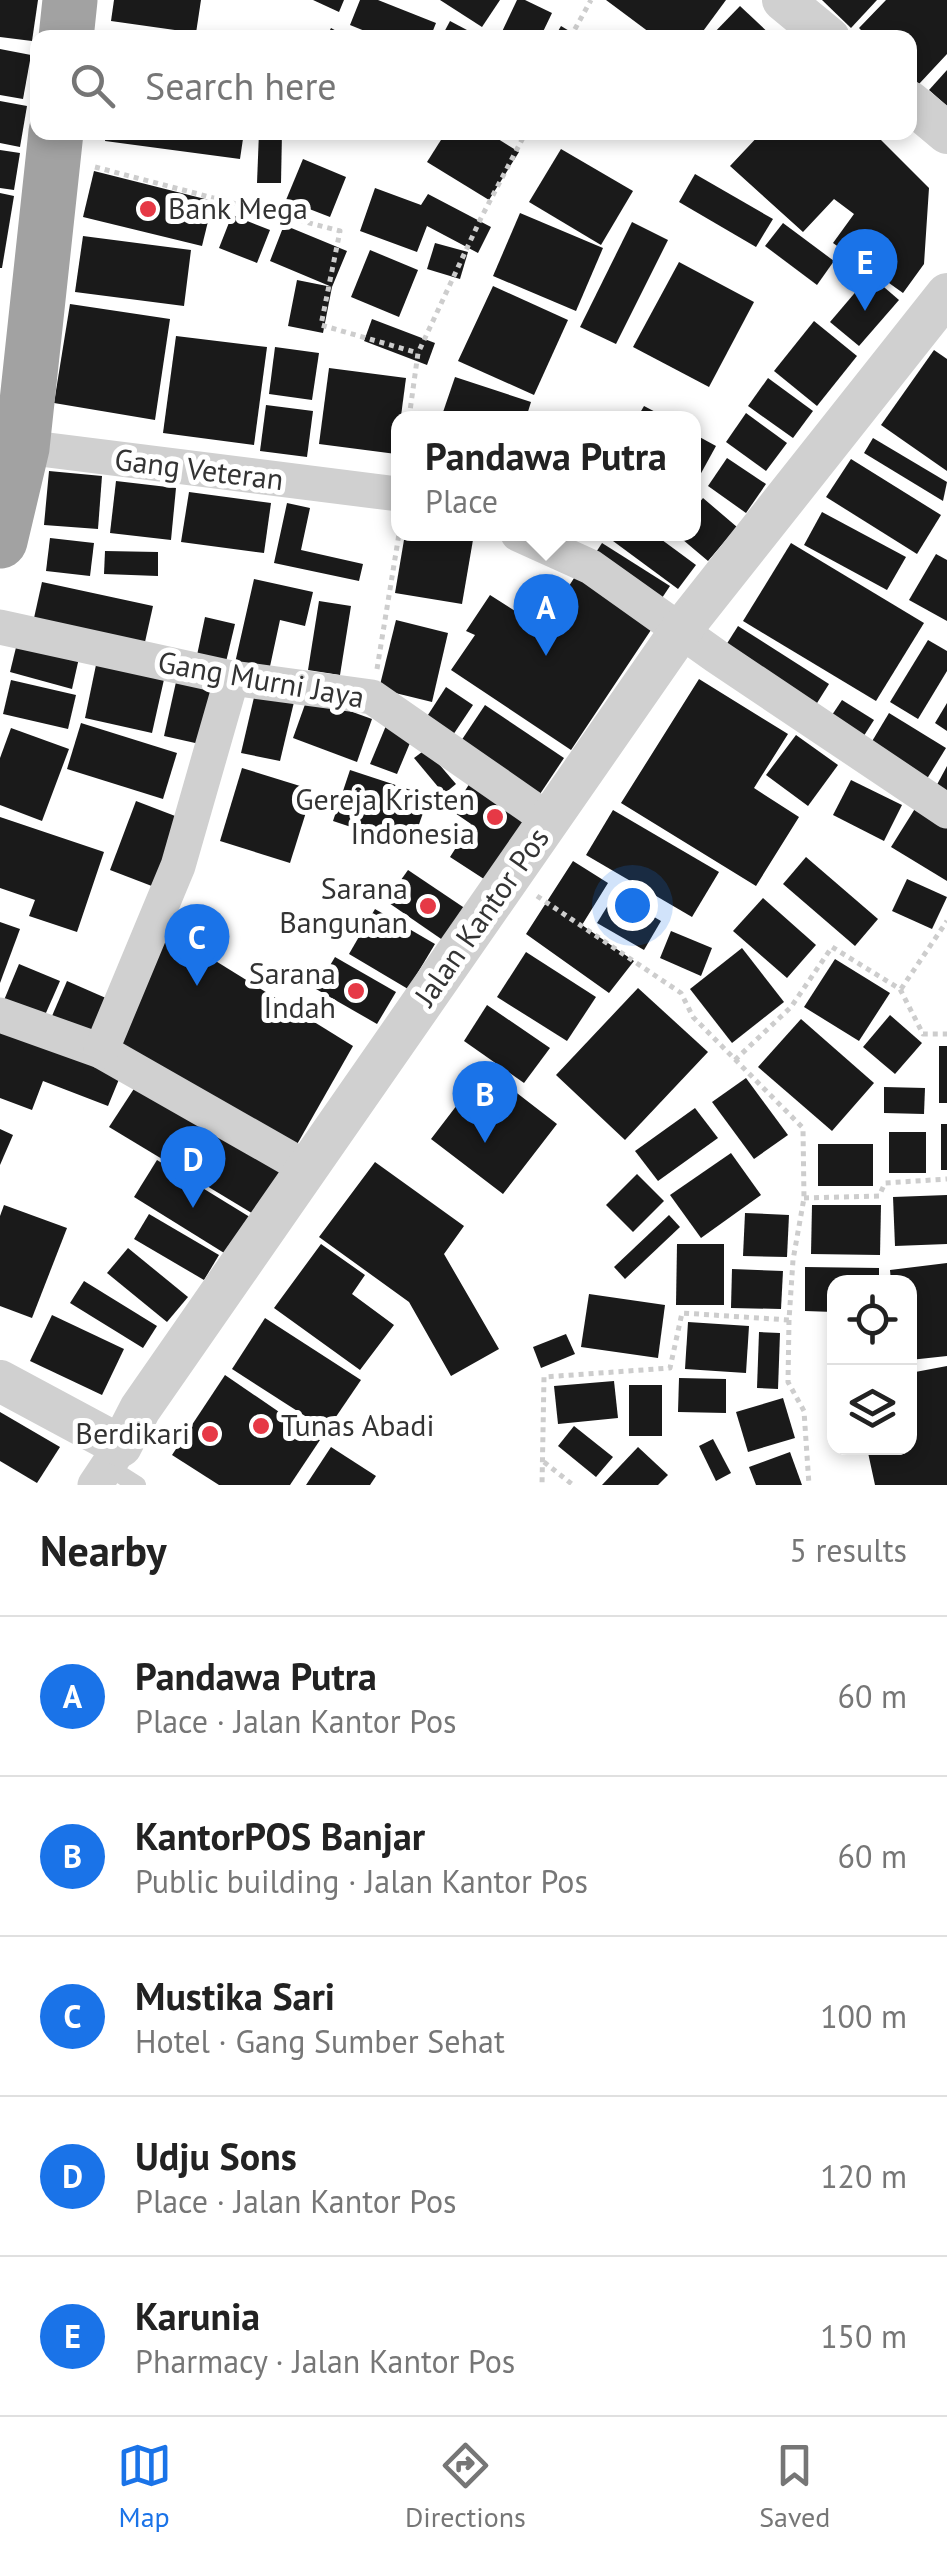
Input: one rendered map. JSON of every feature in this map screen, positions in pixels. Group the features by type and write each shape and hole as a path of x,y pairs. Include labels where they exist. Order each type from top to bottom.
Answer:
{"highway":[{"path":"67,30 70,0"},
{"path":"0,541 55,144"}],"street":[{"path":"783,0 819,30"},
{"path":"917,108 947,133"},
{"name":"Jalan Kantor Pos","path":"0,1381 115,1470 140,1408 681,630 947,294"},
{"name":"Gang Veteran","path":"11,446 391,493"},
{"path":"533,541 591,567 947,811"},
{"name":"Gang Murni Jaya","path":"0,627 232,678 372,697 550,820"},
{"path":"101,1052 178,866 232,678"},
{"path":"0,1015 101,1052 308,1169"}],"path":[{"path":"574,30 591,0"},
{"path":"410,411 418,353 480,218 522,140"},
{"path":"55,144 340,231 321,325 418,353"},
{"path":"372,697 398,541"},
{"path":"510,877 681,993 692,1017 803,1128 804,1198 793,1260 788,1382 804,1410 809,1485"},
{"path":"900,989 947,921"},
{"path":"735,1060 790,1007 832,947 900,989 923,1034 947,1034"},
{"path":"804,1198 879,1196 885,1183 947,1179"},
{"path":"542,1485 544,1376 670,1368 682,1313 789,1320"},
{"path":"543,1461 574,1485"}],"building":[{"path":"0,0 38,0 30,41 0,37"},
{"path":"114,0 201,0 196,30 111,21"},
{"path":"313,0 344,0 339,12"},
{"path":"360,0 378,0 436,23 433,30 362,30 350,25"},
{"path":"440,0 500,0 482,27"},
{"path":"517,0 552,13 544,30 503,30"},
{"path":"606,0 726,0 704,30 646,30"},
{"path":"822,0 877,0 851,28"},
{"path":"886,0 947,0 947,54 919,84 917,30 859,28"},
{"path":"740,6 766,30 717,30"},
{"path":"450,21 467,30 445,30"},
{"path":"0,49 30,55 23,99 0,95"},
{"path":"947,70 947,106 929,90"},
{"path":"0,101 27,106 20,147 0,143"},
{"path":"105,140 243,140 240,159"},
{"path":"259,140 282,140 281,183 257,183"},
{"path":"441,140 500,140 519,152 489,200 427,162"},
{"path":"754,140 881,140 929,188 924,264 903,293 833,243 854,214 834,199 803,232 730,166"},
{"path":"561,149 633,191 601,245 529,202"},
{"path":"0,150 20,153 14,190 0,188"},
{"path":"303,159 346,177 330,217 286,200"},
{"name":"Bank Mega","path":"94,171 213,201 202,246 83,217"},
{"path":"695,174 773,219 756,247 679,202"},
{"path":"375,188 421,205 428,194 491,227 478,253 427,226 417,252 360,231"},
{"path":"0,193 14,196 2,268 0,268"},
{"path":"520,213 603,248 576,311 493,276"},
{"path":"232,215 270,230 257,263 219,248"},
{"path":"632,222 668,240 616,344 580,327"},
{"path":"783,223 834,261 817,285 765,246"},
{"path":"284,225 347,251 332,287 270,261"},
{"path":"83,236 191,250 184,306 75,292"},
{"path":"435,243 468,252 460,279 427,269"},
{"path":"370,250 418,270 399,317 351,297"},
{"path":"679,262 754,302 709,387 633,347"},
{"path":"870,275 899,300 859,346 830,322"},
{"path":"297,280 332,287 323,333 288,326"},
{"path":"493,286 568,320 534,395 458,361"},
{"path":"70,304 170,319 155,420 54,403"},
{"path":"372,319 435,343 427,365 364,341"},
{"path":"814,321 857,356 817,406 774,371"},
{"path":"176,336 267,347 254,445 163,433"},
{"path":"275,347 319,353 312,400 269,394"},
{"path":"934,350 947,359 947,471 881,425"},
{"path":"329,368 406,378 402,411 391,411 391,453 319,444"},
{"path":"455,377 531,402 528,411 443,411"},
{"path":"768,378 813,411 793,438 748,406"},
{"path":"266,405 313,411 307,457 260,451"},
{"path":"746,413 787,443 766,471 726,442"},
{"path":"701,438 716,446 701,473"},
{"path":"873,438 947,482 943,501 864,453"},
{"path":"727,458 766,484 746,513 708,486"},
{"path":"851,459 941,515 917,554 826,497"},
{"path":"49,471 102,476 98,529 44,525"},
{"path":"116,481 176,488 171,540 110,533"},
{"path":"189,492 271,503 264,553 181,542"},
{"path":"703,498 737,527 708,561 684,541 701,541"},
{"path":"287,503 310,508 301,550 363,564 359,581 274,563"},
{"path":"822,512 906,557 887,590 804,545"},
{"path":"50,538 94,543 90,576 46,571"},
{"path":"404,541 473,541 462,604 395,593"},
{"path":"613,541 663,541 696,565 678,589"},
{"path":"602,543 670,586 660,601 593,557"},
{"path":"791,543 924,623 876,701 743,621"},
{"path":"105,551 158,552 158,576 104,574"},
{"path":"936,554 947,560 947,621 909,600"},
{"path":"576,575 655,624 571,750 451,670 475,635 466,631 490,595 542,628"},
{"path":"254,579 313,592 305,626 280,620 269,671 235,663"},
{"path":"42,582 153,606 143,651 32,627"},
{"path":"319,601 351,606 340,675 308,670"},
{"path":"205,617 235,624 225,666 196,660"},
{"path":"396,620 448,633 432,702 379,689"},
{"path":"738,626 829,684 812,711 721,653"},
{"path":"19,635 81,649 72,689 10,672"},
{"path":"928,640 947,651 947,671 918,719 890,702"},
{"path":"97,660 165,675 152,733 85,718"},
{"path":"699,679 788,734 754,788 799,817 756,886 621,803"},
{"path":"11,680 76,695 68,729 3,714"},
{"path":"176,682 225,693 213,747 164,736"},
{"path":"446,687 473,705 453,735 426,718"},
{"path":"255,693 294,702 280,761 241,753"},
{"path":"308,696 372,719 357,762 293,738"},
{"path":"842,700 874,720 858,745 826,724"},
{"path":"947,703 947,731 935,723"},
{"path":"485,705 564,758 538,797 459,744"},
{"path":"889,713 946,748 925,782 868,748"},
{"path":"388,721 415,731 397,774 370,764"},
{"path":"81,723 177,753 163,799 67,769"},
{"path":"11,728 69,749 42,821 0,805 0,758"},
{"path":"796,735 838,765 808,806 766,775"},
{"path":"426,749 456,784 444,794 414,758"},
{"path":"947,766 947,800 933,792"},
{"path":"242,768 313,790 290,863 220,841"},
{"path":"350,770 429,796 411,847 333,821"},
{"name":"Gereja Kristen Indonesia","path":"475,775 532,811 487,881 450,857 471,824 452,811"},
{"path":"851,780 902,805 884,841 833,815"},
{"path":"136,801 196,824 170,893 110,870"},
{"path":"916,807 947,827 947,881 891,847"},
{"path":"613,810 719,872 692,917 586,855"},
{"path":"0,817 104,852 77,932 29,916 35,900 0,888"},
{"path":"806,857 878,919 855,946 783,884"},
{"path":"573,861 608,883 582,925 634,961 609,993 526,934"},
{"name":"Sarana Bangunan","path":"408,870 469,911 447,943 386,901"},
{"path":"907,879 947,897 932,929 892,911"},
{"path":"615,894 661,921 644,950 597,923"},
{"path":"763,898 816,945 787,978 733,931"},
{"path":"375,909 435,944 408,989 349,954"},
{"path":"0,922 20,929 0,983"},
{"path":"164,929 353,1046 291,1155 111,1043"},
{"path":"671,931 712,948 701,976 660,958"},
{"path":"742,948 784,1002 732,1043 690,989"},
{"path":"526,952 596,997 567,1041 497,997"},
{"name":"Sarana Indah","path":"335,957 396,992 377,1024 316,989"},
{"path":"835,959 890,993 859,1041 804,1007"},
{"path":"19,964 60,981 42,1022 2,1005"},
{"path":"67,981 115,1002 96,1044 49,1023"},
{"path":"638,988 708,1052 625,1140 556,1075"},
{"path":"487,1005 550,1048 524,1083 464,1041"},
{"path":"890,1015 922,1043 895,1074 863,1047"},
{"path":"801,1019 874,1083 832,1131 758,1067"},
{"path":"0,1026 122,1072 108,1106 43,1081 32,1110 0,1098"},
{"path":"939,1046 947,1046 947,1103 939,1103"},
{"path":"746,1078 788,1135 754,1159 712,1102"},
{"path":"139,1081 287,1165 255,1215 109,1127"},
{"path":"884,1087 925,1088 924,1114 884,1113"},
{"path":"513,1090 557,1124 503,1194 431,1139 467,1092 495,1113"},
{"path":"695,1108 718,1138 658,1181 635,1151"},
{"path":"941,1124 947,1124 947,1170 941,1170"},
{"path":"0,1129 13,1135 0,1165"},
{"path":"889,1132 926,1132 926,1173 889,1173"},
{"path":"818,1144 873,1144 873,1186 818,1186"},
{"path":"731,1153 761,1195 701,1238 670,1195"},
{"path":"157,1160 253,1219 229,1256 134,1197"},
{"path":"375,1162 464,1226 444,1254 499,1349 451,1376 409,1302 319,1237"},
{"path":"637,1174 664,1201 633,1232 606,1205"},
{"path":"947,1195 947,1244 895,1246 893,1197"},
{"path":"4,1205 67,1228 32,1318 0,1306 0,1216"},
{"path":"812,1205 881,1205 880,1255 811,1254"},
{"path":"745,1213 789,1215 787,1257 743,1256"},
{"path":"149,1214 219,1255 204,1280 134,1239"},
{"path":"669,1215 680,1227 625,1279 614,1267"},
{"path":"321,1244 365,1275 352,1294 394,1325 360,1370 274,1308"},
{"path":"677,1244 724,1244 724,1305 676,1305"},
{"path":"128,1248 188,1297 167,1322 107,1273"},
{"path":"947,1263 947,1356 917,1359 917,1275 890,1275 890,1270"},
{"path":"805,1267 879,1268 879,1275 827,1275 827,1312 805,1311"},
{"path":"732,1269 783,1271 781,1309 731,1308"},
{"path":"84,1281 157,1326 143,1348 70,1303"},
{"path":"589,1294 665,1305 658,1358 581,1347"},
{"path":"52,1315 124,1349 102,1395 30,1361"},
{"path":"265,1318 361,1380 327,1430 232,1369"},
{"path":"688,1322 749,1326 746,1373 685,1369"},
{"path":"759,1332 780,1333 778,1389 757,1388"},
{"path":"566,1334 575,1354 541,1368 533,1347"},
{"path":"947,1366 947,1485 875,1485 869,1455 917,1455 917,1372"},
{"path":"225,1375 320,1440 290,1485 219,1485 172,1455"},
{"path":"679,1378 726,1379 726,1413 678,1412"},
{"path":"614,1381 618,1418 558,1424 554,1386"},
{"path":"629,1385 662,1385 662,1436 629,1436"},
{"path":"783,1398 795,1438 748,1452 736,1412"},
{"path":"0,1412 60,1447 37,1483 0,1461"},
{"path":"574,1426 613,1457 596,1477 558,1446"},
{"path":"713,1439 731,1473 716,1481 699,1446"},
{"path":"331,1447 376,1476 370,1485 306,1485"},
{"path":"638,1447 668,1475 658,1485 602,1485"},
{"path":"790,1452 802,1485 756,1485 749,1467"}],"place":[{"name":"Bank Mega","path":"148,209"},
{"name":"Karunia","path":"865,311"},
{"name":"Pandawa Putra","path":"546,656"},
{"name":"Gereja Kristen Indonesia","path":"495,817"},
{"name":"Sarana Bangunan","path":"428,906"},
{"name":"Mustika Sari","path":"197,986"},
{"name":"Sarana Indah","path":"356,991"},
{"name":"KantorPOS Banjar","path":"485,1143"},
{"name":"Udju Sons","path":"193,1208"},
{"name":"Tunas Abadi","path":"261,1426"},
{"name":"Berdikari","path":"210,1434"}]}
